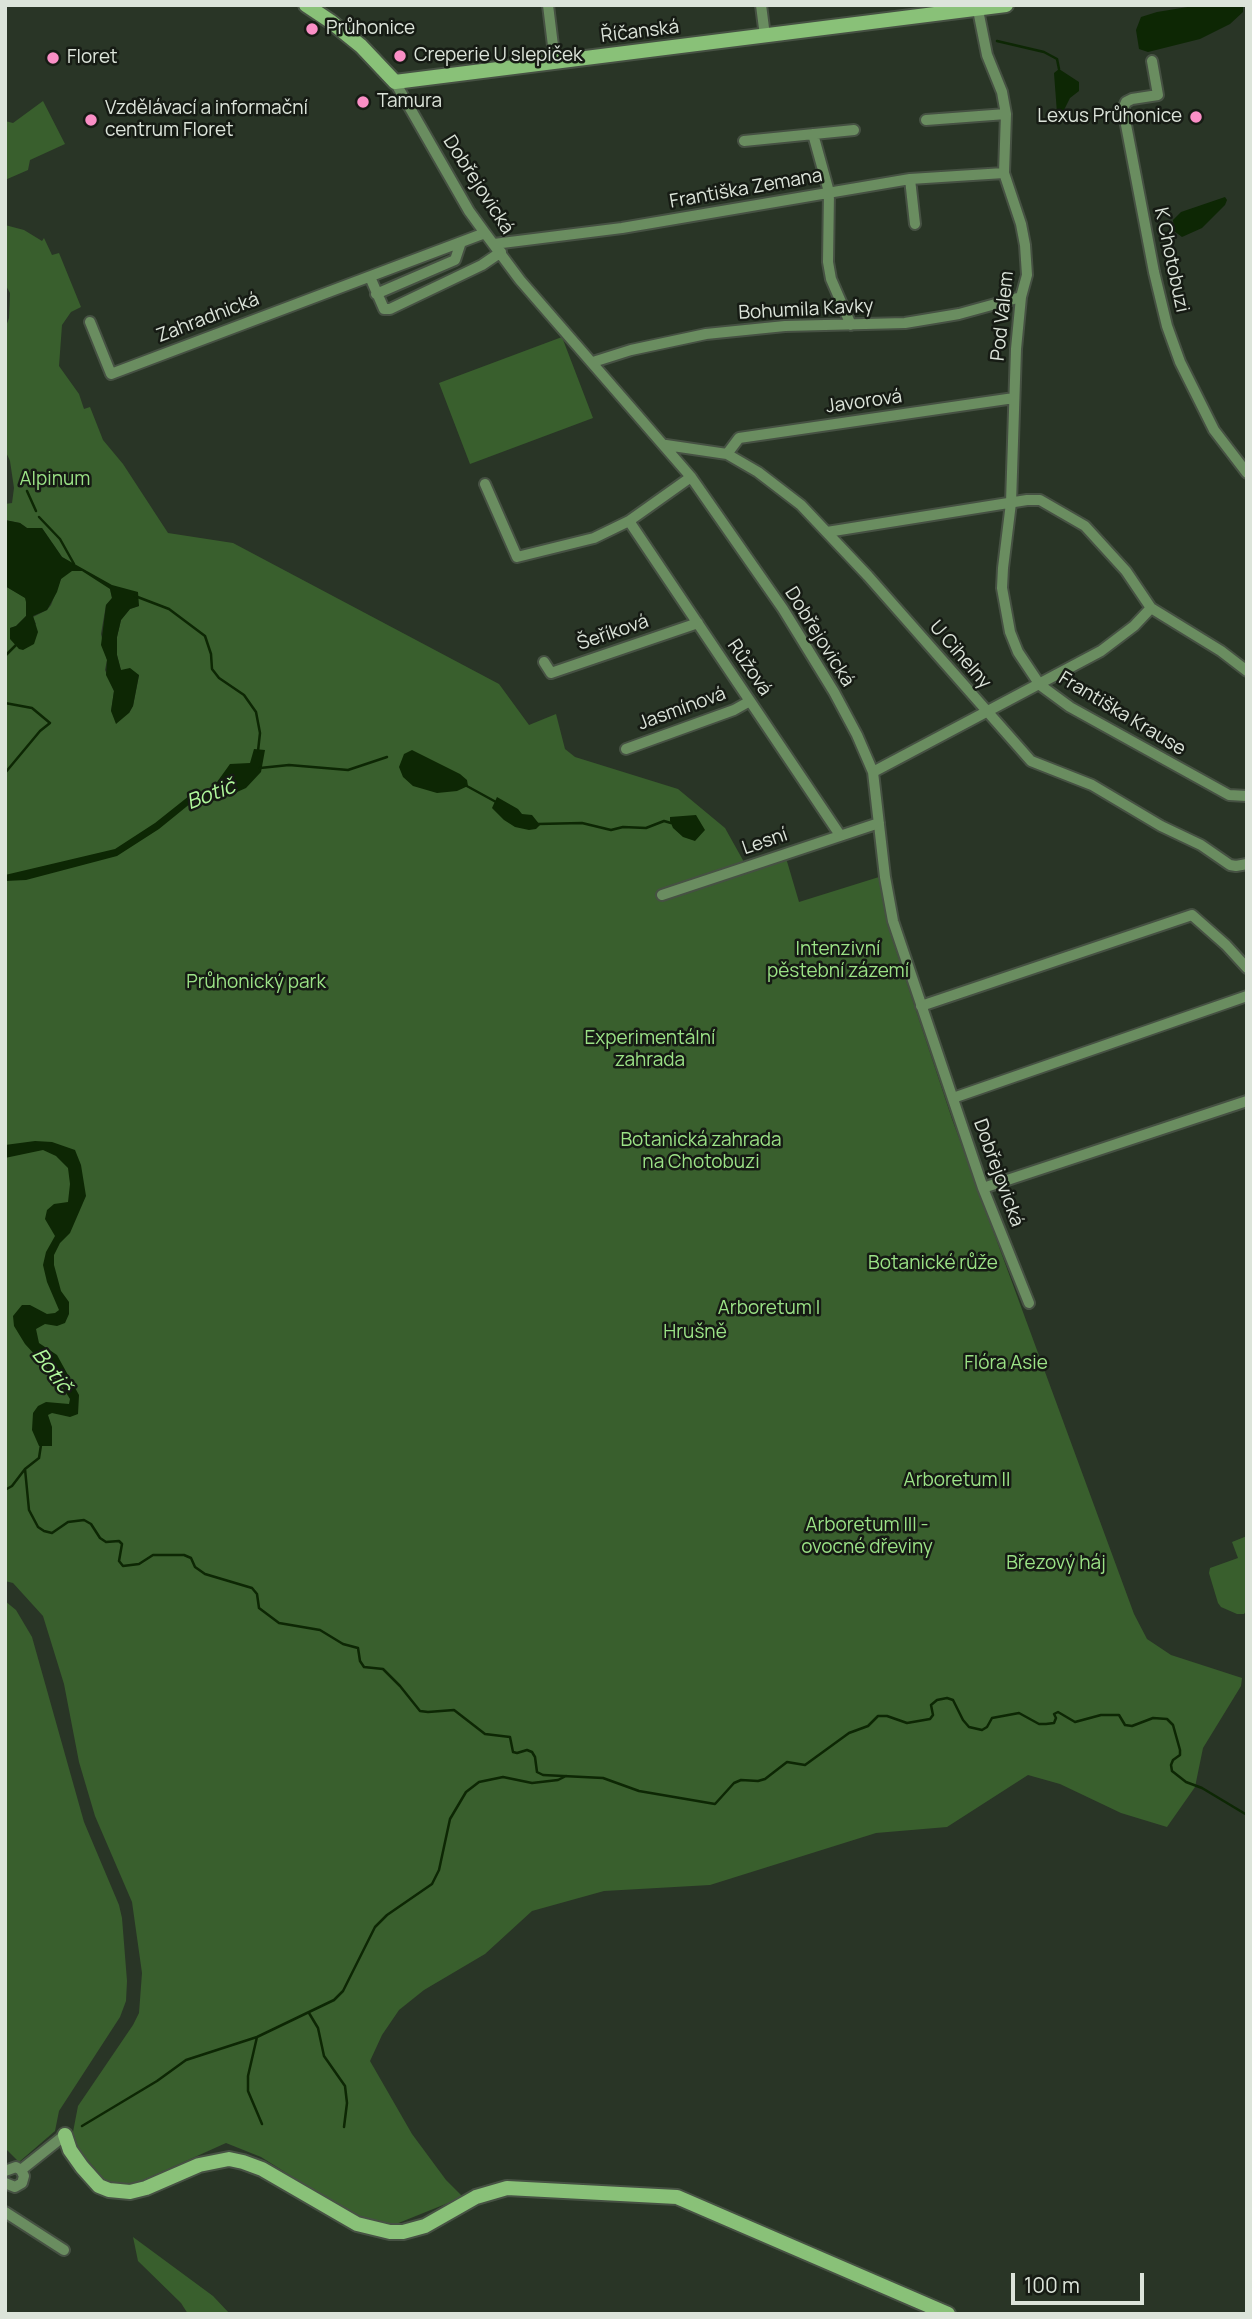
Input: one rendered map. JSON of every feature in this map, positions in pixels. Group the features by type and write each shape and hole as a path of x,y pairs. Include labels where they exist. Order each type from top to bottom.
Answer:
{"street":[{"path":"306,5 361,46 395,82"},
{"path":"548,5 555,62"},
{"path":"761,5 765,36"},
{"name":"Říčanská","path":"395,82 1006,5"},
{"name":"Pod Valem","path":"976,8 987,55 1002,92 1006,114 1004,173 1025,246 1027,275 1021,297 1011,503"},
{"name":"K Chotobuzi","path":"1152,61 1158,94 1132,99 1126,102 1123,108 1154,272 1167,326 1180,362 1214,430 1247,473"},
{"name":"Dobřejovická","path":"395,82 469,211 520,280 691,477 791,621 834,692 873,772 893,921 983,1188 1029,1303"},
{"path":"926,120 1006,114"},
{"path":"744,141 854,130"},
{"path":"813,134 829,192 828,262 831,279 851,325"},
{"name":"Františka Zemana","path":"497,248 910,179 1004,173"},
{"path":"910,179 915,224"},
{"name":"Zahradnická","path":"90,322 111,374 485,233"},
{"name":"Zahradnická","path":"376,294 455,260 461,242"},
{"path":"370,277 384,309 390,309 482,265 497,248"},
{"name":"Bohumila Kavky","path":"593,362 631,350 706,334 785,326 905,323 958,314 1021,297"},
{"name":"Javorová","path":"727,454 739,438 1014,398"},
{"name":"U Cihelny","path":"666,445 727,454 758,472 801,505 868,576 1031,761 1092,786 1161,826 1201,845 1230,865 1247,864"},
{"path":"485,484 517,557 594,538 629,521 691,477"},
{"path":"827,533 1040,500 1085,526 1126,571 1152,608 1221,651 1247,671"},
{"name":"Františka Krause","path":"1011,503 1003,568 1005,612 1018,652 1040,685 1070,707 1228,795 1247,796"},
{"name":"Růžová","path":"629,521 839,835"},
{"path":"873,772 1101,651 1134,626 1152,608"},
{"name":"Šeříková","path":"544,662 551,673 698,623"},
{"name":"Jasmínová","path":"626,749 734,710 750,701"},
{"name":"Lesní","path":"662,895 879,823"},
{"path":"921,1006 1192,915 1247,968"},
{"path":"953,1098 1247,996"},
{"path":"983,1188 1247,1101"},
{"path":"21,2170 65,2135 70,2150 82,2168 99,2186 109,2190 130,2192 146,2188 199,2165 217,2160 236,2160 262,2169 357,2224 390,2232 403,2232 425,2226 476,2197 506,2188 677,2197 948,2314"},
{"path":"5,2171 12,2167 21,2170 24,2176 22,2183 15,2187 6,2184"},
{"path":"5,2212 64,2250"}],"green space":[{"path":"43,101 65,144 30,160 28,170 5,180 5,121 13,123"},
{"name":"Průhonický park","path":"5,225 24,230 42,241 44,238 52,255 59,253 81,307 71,312 62,325 59,366 79,394 84,409 90,407 103,440 123,464 168,533 233,543 499,684 529,725 556,714 565,749 575,757 678,789 725,828 749,871 786,858 799,902 879,877 888,926 952,1119 1134,1614 1147,1639 1171,1655 1242,1678 1241,1686 1203,1748 1195,1787 1167,1827 1121,1813 1060,1784 1028,1775 947,1827 876,1833 710,1885 604,1891 532,1911 485,1954 424,1990 399,2010 382,2035 370,2061 412,2134 446,2180 463,2197 396,2224 381,2226 353,2215 261,2157 226,2143 137,2183 121,2186 104,2179 79,2150 73,2132 78,2106 139,2013 142,1973 132,1902 95,1816 79,1762 64,1684 43,1616 13,1583 5,1581 5,586 26,598 26,616 10,628 10,639 36,624 33,617 51,605 61,579 72,563 62,557 42,528 27,528 20,523 5,520 5,504 12,503 14,488 10,461 5,450 5,329 9,318 10,293 5,284","holes":["110,589 136,597 139,606 130,609 121,620 117,637 117,655 121,671 139,675 133,706 129,713 111,711 114,691 105,670 107,660 101,634 106,605 112,598"]},
{"path":"562,337 593,418 470,464 439,383"},
{"path":"1247,1536 1247,1610 1244,1614 1237,1614 1218,1603 1209,1573 1210,1568 1238,1558 1232,1542"},
{"path":"5,1601 16,1610 32,1637 84,1822 119,1905 127,1981 126,2001 120,2017 59,2111 55,2131 19,2162 5,2148"},
{"path":"133,2237 213,2296 230,2314 188,2314 181,2303 138,2261"}],"water":[{"path":"1200,5 1243,5 1243,12 1230,24 1200,39 1148,52 1139,49 1136,30 1141,17"},
{"path":"1059,69 1079,82 1079,91 1070,98 1062,114 1057,113 1054,73"},
{"path":"1225,197 1225,205 1202,228 1182,237 1174,231 1173,220 1181,212"},
{"path":"5,520 20,523 27,528 42,528 62,557 112,585 138,592 139,606 130,609 121,620 117,655 121,670 130,668 139,675 133,706 116,724 111,711 114,691 106,675 107,660 101,645 106,605 112,598 110,589 82,571 72,571 61,579 47,610 33,616 38,632 34,644 23,650 19,649 10,639 10,628 26,616 26,602 25,598 5,586"},
{"path":"254,749 265,750 261,772 246,788 219,800 191,803 159,829 117,856 26,880 5,881 5,875 115,849 155,823 189,796 212,789 230,764 250,763"},
{"path":"412,750 460,774 467,780 468,786 457,791 437,793 413,786 403,777 399,767 404,754"},
{"path":"497,797 522,814 532,815 540,825 529,830 515,827 504,820 492,808"},
{"path":"696,815 705,830 695,841 683,837 670,821 670,817"},
{"path":"52,1142 75,1150 81,1165 86,1196 70,1233 60,1243 54,1255 61,1291 69,1302 69,1314 65,1323 57,1326 45,1324 36,1329 39,1343 57,1355 79,1395 78,1414 70,1417 52,1413 48,1415 52,1427 52,1446 39,1446 32,1430 33,1413 38,1406 46,1402 69,1404 70,1399 58,1380 25,1344 14,1326 13,1316 22,1305 30,1305 47,1314 59,1310 43,1265 46,1252 55,1236 45,1219 47,1210 54,1204 68,1202 70,1184 68,1168 56,1156 43,1150 5,1158 5,1145"}],"waterway":[{"path":"997,41 1044,52 1057,59 1059,69"},
{"name":"Botič","path":"27,491 36,511"},
{"name":"Botič","path":"39,517 60,539 74,564"},
{"name":"Botič","path":"135,596 169,609 205,636 211,654 212,669 219,678 244,695 256,712 260,733 258,751"},
{"name":"Botič","path":"5,656 17,644"},
{"name":"Botič","path":"5,703 32,708 50,723 5,773"},
{"path":"260,768 289,765 348,770 387,757"},
{"path":"465,785 496,802"},
{"path":"538,824 582,823 611,830 623,827 646,828 664,821 671,823"},
{"name":"Botič","path":"5,1490 39,1458 41,1445"},
{"path":"25,1469 29,1510 38,1527 44,1531 52,1533 68,1522 84,1520 91,1524 106,1542 119,1541 122,1544 119,1561 123,1566 139,1564 153,1555 184,1555 191,1558 195,1567 205,1574 252,1588 257,1594 259,1608 279,1623 320,1630 343,1644 358,1648 364,1667 383,1669 420,1711 454,1710 485,1734 510,1737 513,1752 532,1752 537,1772 543,1775 603,1778 639,1791 715,1804 734,1783 765,1779 787,1762 805,1765 849,1733 868,1726 878,1716 887,1716 907,1723 930,1719 933,1715 931,1705 937,1700 947,1698 953,1700 969,1727 982,1730 992,1718 1019,1713 1039,1724 1054,1723 1054,1714 1058,1712 1075,1722 1101,1715 1119,1715 1125,1725 1132,1726 1153,1718 1167,1719 1173,1725 1180,1750 1180,1755 1171,1765 1172,1771 1186,1782 1202,1788 1247,1815"},
{"path":"82,2126 157,2081 186,2060 257,2037 334,2000 343,1991 375,1927 387,1915 432,1884 439,1870 450,1819 466,1792 479,1782 503,1777 532,1783 558,1780 566,1776"},
{"path":"309,2013 318,2028 324,2056 345,2086 347,2103 344,2127"},
{"path":"257,2037 248,2076 248,2091 262,2124"}],"place":[{"name":"Průhonice","path":"312,29"},
{"name":"Creperie U slepiček","path":"400,56"},
{"name":"Floret","path":"53,58"},
{"name":"Tamura","path":"363,102"},
{"name":"Lexus Průhonice","path":"1196,117"},
{"name":"Vzdělávací a informační centrum Floret","path":"91,120"}],"park label":[{"name":"Alpinum","path":"55,480"},
{"name":"Intenzivní pěstební zázemí","path":"838,961"},
{"name":"Experimentální zahrada","path":"650,1050"},
{"name":"Botanická zahrada na Chotobuzi","path":"701,1152"},
{"name":"Botanické růže","path":"933,1264"},
{"name":"Arboretum I","path":"769,1309"},
{"name":"Hrušně","path":"695,1333"},
{"name":"Flóra Asie","path":"1006,1364"},
{"name":"Arboretum II","path":"957,1481"},
{"name":"Arboretum III - ovocné dřeviny","path":"867,1537"},
{"name":"Březový háj","path":"1056,1564"}]}
